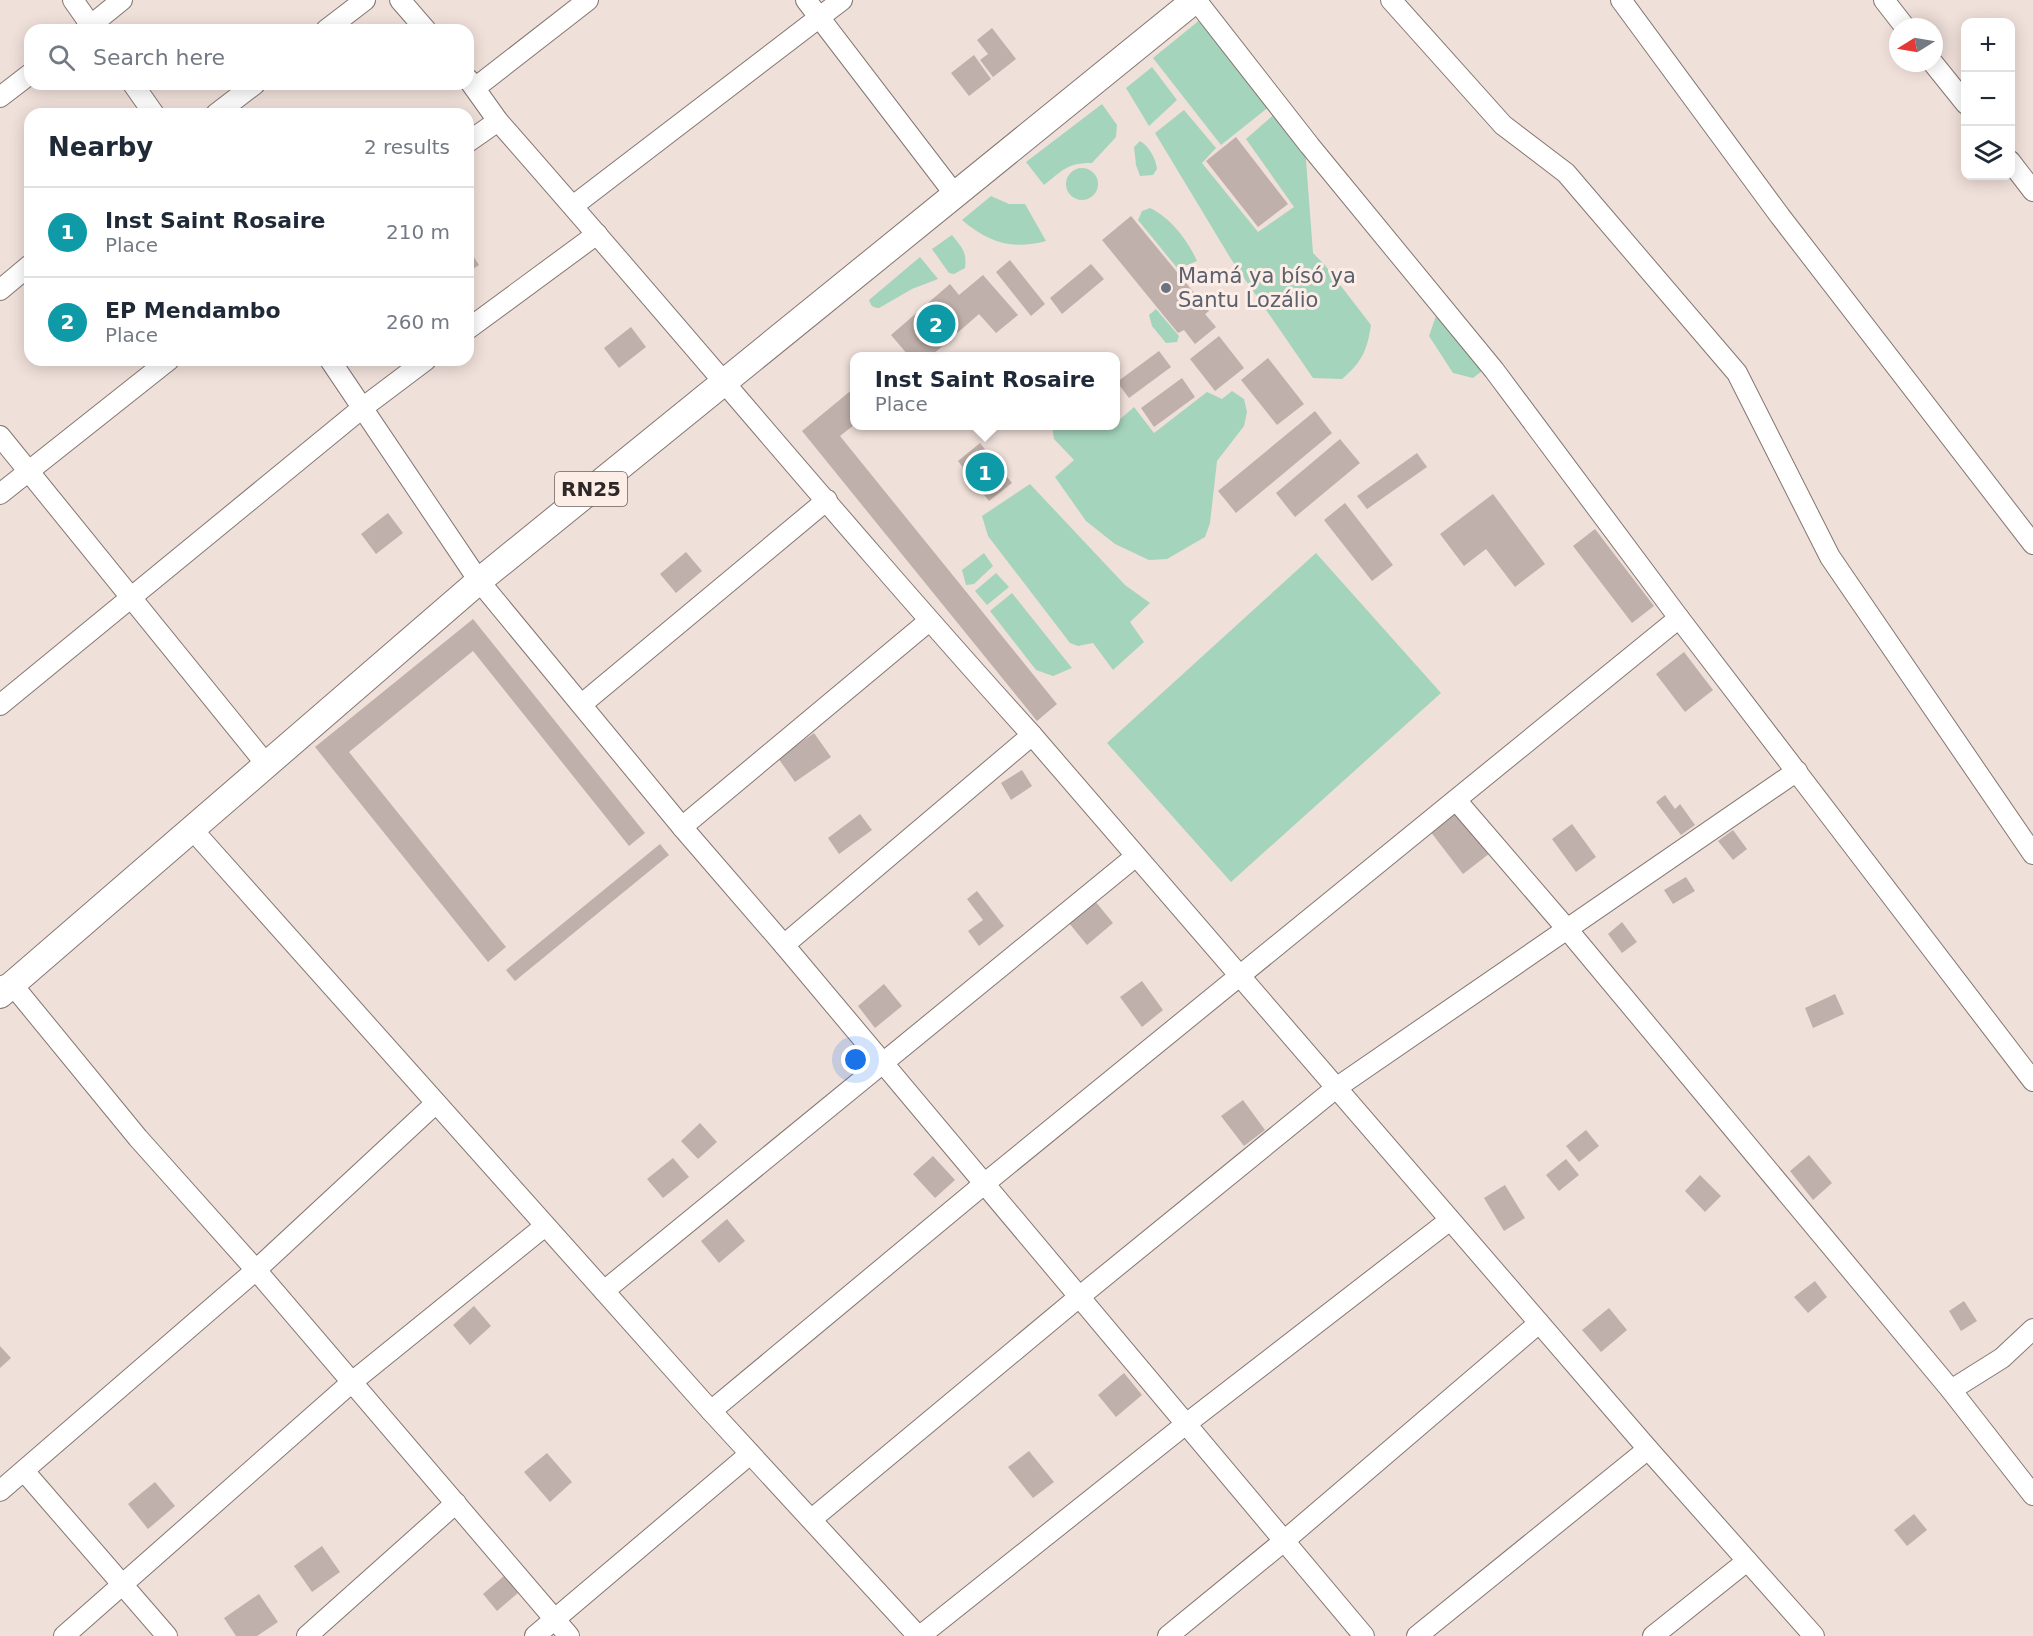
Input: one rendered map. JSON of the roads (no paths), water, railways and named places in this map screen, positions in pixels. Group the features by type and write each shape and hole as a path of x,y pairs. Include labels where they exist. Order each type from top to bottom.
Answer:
{"main road":[{"name":"RN25","path":"4,988 479,581 1196,0"}],"street":[{"path":"72,0 87,24"},
{"path":"95,24 122,0"},
{"path":"334,24 365,0"},
{"path":"400,0 421,24"},
{"path":"474,83 588,0"},
{"path":"806,0 956,196"},
{"path":"573,206 842,0"},
{"path":"1196,0 1310,146 1494,370 1679,618 2033,1081"},
{"path":"1391,0 1503,125 1566,173 1737,373 1830,557 2033,854"},
{"path":"1621,0 1773,207 2033,544"},
{"path":"1884,0 1898,18"},
{"path":"1941,72 1961,99"},
{"path":"0,97 24,79"},
{"path":"474,87 498,121 929,621 1032,735 1648,1449 1814,1636"},
{"path":"137,90 150,108"},
{"path":"224,108 247,90"},
{"path":"474,138 498,121"},
{"path":"2015,168 2033,191"},
{"path":"474,325 597,234"},
{"path":"0,290 24,270"},
{"path":"0,494 161,366"},
{"path":"334,366 479,581 682,827 784,945 1364,1636"},
{"path":"0,705 361,409 418,366"},
{"path":"0,436 266,764"},
{"path":"582,704 826,500"},
{"path":"711,1411 984,1184 1679,618"},
{"path":"682,827 929,621"},
{"path":"784,945 1032,735"},
{"path":"812,1519 1079,1297 1336,1088 1797,771"},
{"path":"1456,800 1567,929 1951,1390 2033,1495"},
{"path":"192,828 711,1411 919,1636 1186,1424 1450,1220"},
{"path":"604,1291 1136,856"},
{"path":"4,988 256,1270 569,1636"},
{"path":"0,1491 256,1270 436,1103"},
{"path":"64,1636 352,1382 545,1226"},
{"path":"1168,1636 1284,1541 1539,1323"},
{"path":"1951,1390 2001,1358 2033,1329"},
{"path":"1417,1636 1648,1449"},
{"path":"535,1636 750,1454"},
{"path":"24,1471 167,1636"},
{"path":"307,1636 456,1503"},
{"path":"1653,1636 1748,1561"}],"place":[{"name":"Mamá ya bísó ya Santu Lozálio","path":"1166,288"},
{"name":"EP Mendambo","path":"936,324"},
{"name":"Inst Saint Rosaire","path":"985,472"}]}
